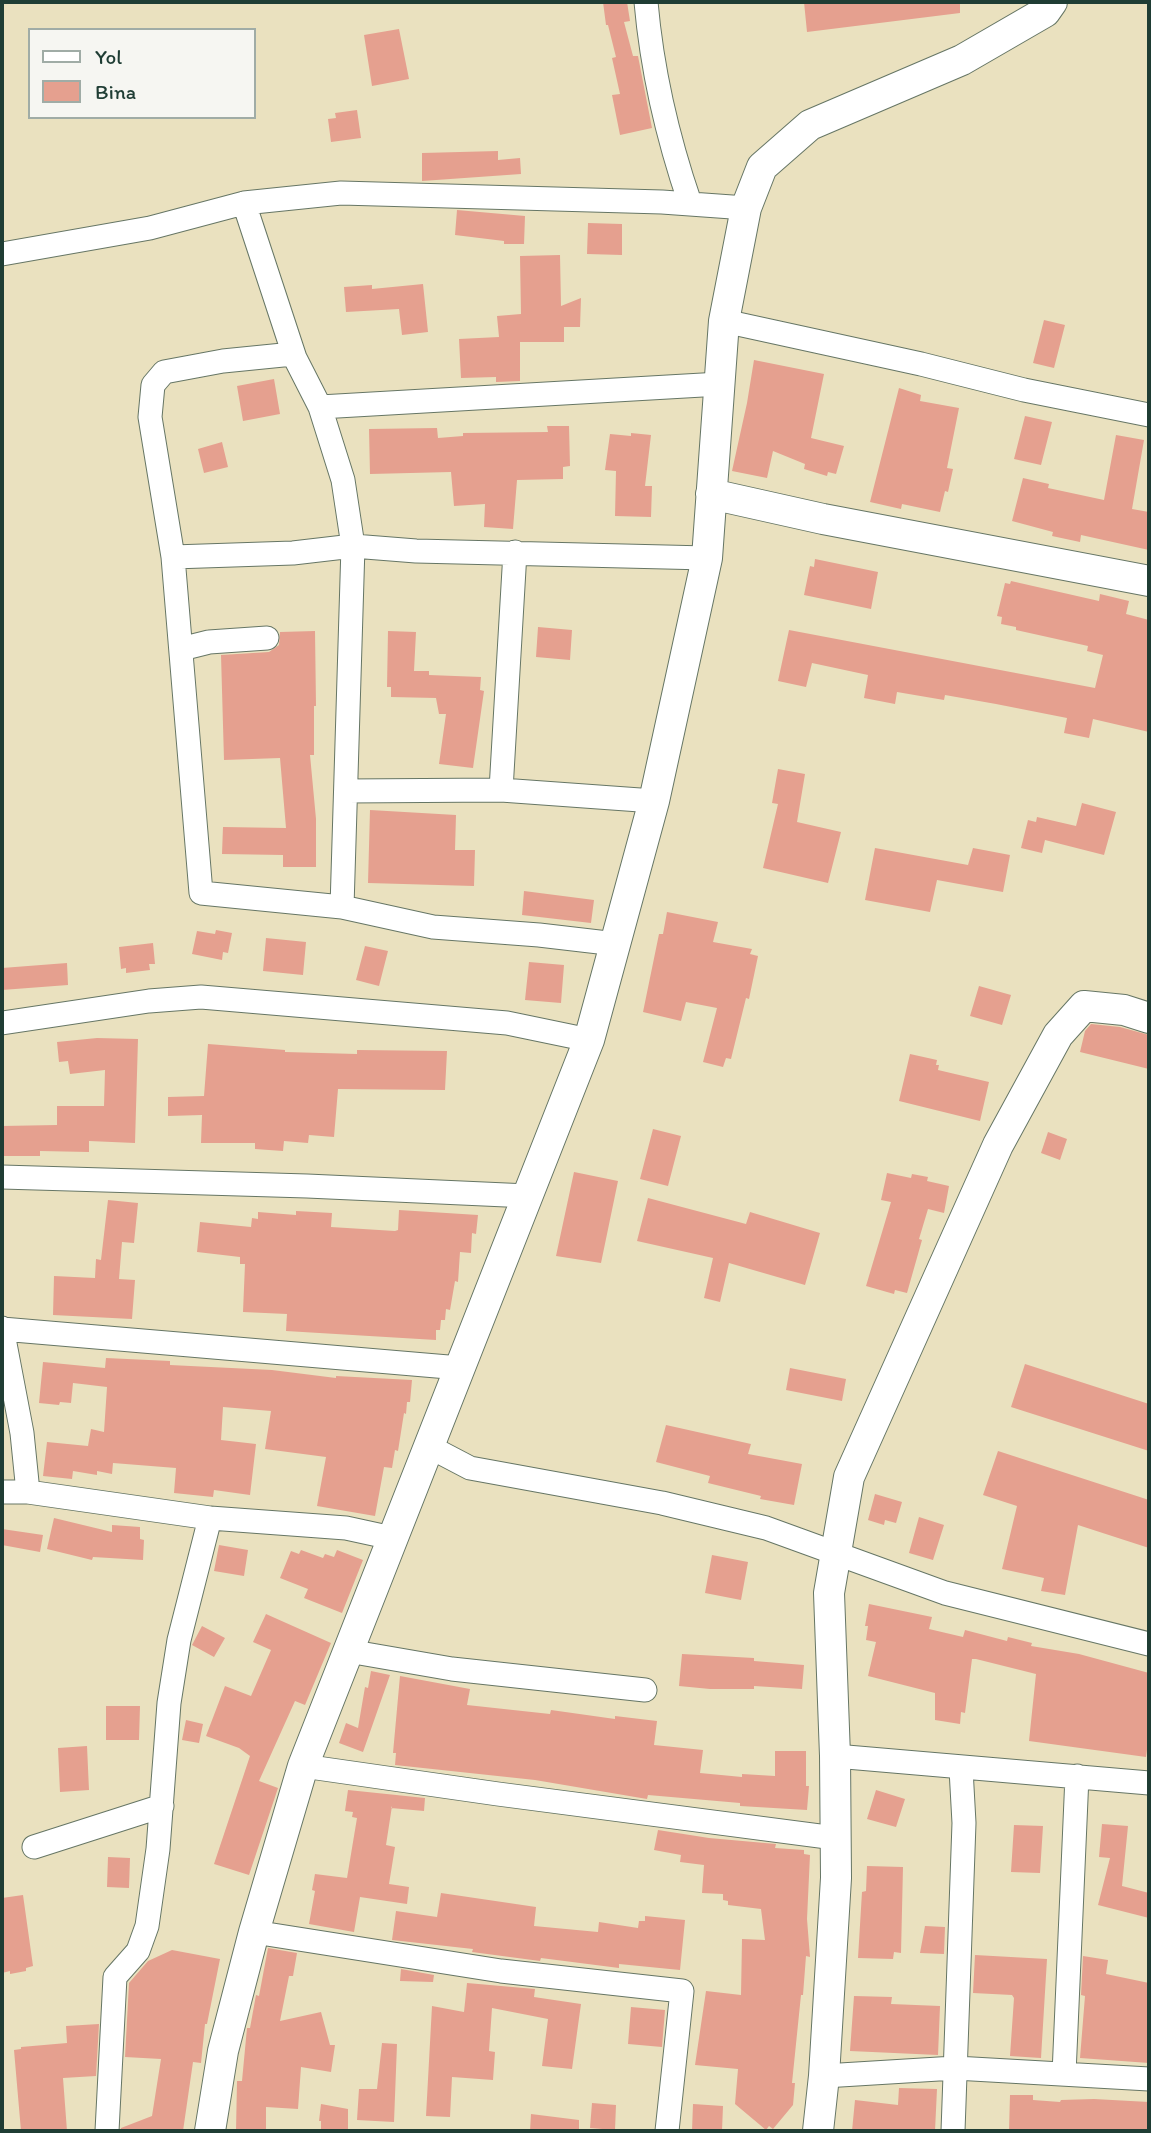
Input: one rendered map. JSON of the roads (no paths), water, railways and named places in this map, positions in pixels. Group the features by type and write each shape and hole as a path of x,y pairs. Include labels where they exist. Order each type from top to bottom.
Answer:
{"street":[{"path":"646,2 650,46 677,165 690,204"},
{"path":"210,2131 223,2051 254,1932 303,1766 589,1040 616,944 654,801 707,558 724,321 746,208 762,167 810,125 962,60 1045,12 1052,2"},
{"path":"2,254 150,228 244,203 341,193 504,196 746,208"},
{"path":"244,203 293,354 320,407 343,480 353,547 342,907"},
{"path":"724,321 921,363 1024,390 1149,415"},
{"path":"293,354 223,361 164,372 153,386 150,418 173,557 201,893 342,907 433,927 616,944"},
{"path":"320,407 720,384"},
{"path":"711,494 823,519 1149,581"},
{"path":"173,557 293,553 353,547 707,558"},
{"path":"501,790 515,552"},
{"path":"181,649 209,642 267,638"},
{"path":"346,792 501,790 654,801"},
{"path":"2,1023 149,1001 201,997 507,1023 589,1040"},
{"path":"818,2131 836,1878 829,1594 849,1477 998,1145 1058,1035 1084,1006 1124,1010 1149,1018"},
{"path":"2,1177 293,1185 528,1196"},
{"path":"28,1492 22,1433 2,1328 460,1368"},
{"path":"428,1446 470,1468 675,1506 766,1528 945,1593 1149,1644"},
{"path":"2,1492 28,1492 210,1518 346,1528 392,1538"},
{"path":"107,2131 115,1977 138,1951 147,1926 162,1806 169,1703 179,1640 210,1518"},
{"path":"348,1651 452,1669 645,1690"},
{"path":"835,1756 961,1769 1149,1783"},
{"path":"303,1766 835,1838"},
{"path":"953,2131 964,1824 961,1769"},
{"path":"1064,2074 1077,1776"},
{"path":"34,1847 162,1806"},
{"path":"254,1932 501,1971 682,1991 667,2131"},
{"path":"824,2076 955,2068 1149,2079"}]}
